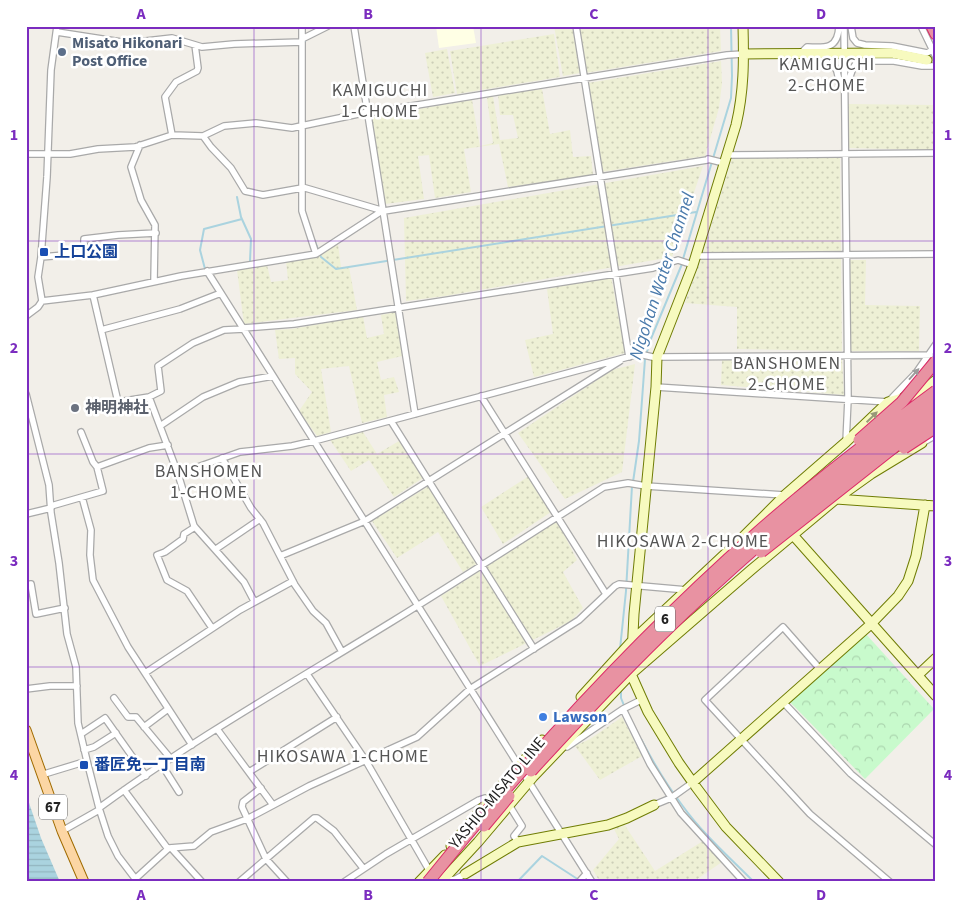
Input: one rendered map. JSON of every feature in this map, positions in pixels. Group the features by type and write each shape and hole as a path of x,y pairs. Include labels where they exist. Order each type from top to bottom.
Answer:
{"highway":[{"path":"934,27 936,34"},
{"path":"758,532 807,483 895,408 933,358"},
{"name":"6","path":"428,882 491,804 567,719 638,645 758,532 863,445 936,391"},
{"name":"6","path":"443,882 519,784 659,637 741,560 804,505 870,451 936,402"},
{"path":"659,637 688,615 792,527 936,414"},
{"path":"856,478 936,427"}],"main road":[{"name":"67","path":"26,730 62,831 84,882"}],"street":[{"path":"302,26 302,211 316,254"},
{"path":"26,316 38,307 42,301 38,277 48,155 50,86 57,29 128,43 172,38 202,47 302,40 328,26"},
{"path":"354,26 415,414"},
{"path":"576,26 616,274 627,357"},
{"path":"742,26 744,75 741,106 694,260 657,357 656,387 636,586 630,674 638,702 692,783 726,827 776,881"},
{"path":"800,54 807,47 824,48 835,42 838,36 838,26"},
{"path":"844,26 848,399 846,442"},
{"path":"851,26 853,38 857,43 892,46 927,53 932,50"},
{"path":"26,154 70,154 98,149 135,147 172,135 203,136 224,126 256,123 292,128 368,112 727,55 892,53 931,58 932,50 921,26"},
{"path":"172,135 165,97 176,82 197,71 195,45"},
{"path":"800,54 808,60 829,61 835,65 838,70 839,83 844,88"},
{"path":"844,88 850,82 853,66 859,60 894,60 922,66 936,66"},
{"path":"203,136 231,168 245,192 263,195 302,188 383,211"},
{"path":"140,145 132,172 141,200 155,225 154,281"},
{"path":"42,301 93,295 207,271 316,254 383,211 708,159 845,153 936,153"},
{"path":"41,257 84,251 84,239 156,233"},
{"path":"93,295 118,402 149,396 161,391 158,366 193,343 224,330 294,324 398,308 653,268 678,260 936,254"},
{"path":"207,271 592,882"},
{"path":"101,330 180,309 221,293"},
{"path":"888,402 933,358 936,344"},
{"path":"178,474 240,452 292,446 314,441 642,354 657,357 847,356 933,358"},
{"path":"280,556 364,521 627,357"},
{"path":"160,426 203,397 247,380 273,376"},
{"path":"922,443 922,432 910,407 922,390 936,380"},
{"path":"656,387 888,402 922,390"},
{"path":"26,394 47,471 67,634 76,667 77,712 84,750 99,809 114,848 124,865 137,880 170,849 194,846 210,832 247,819 309,786 418,737 470,689 579,620 619,584 687,590 727,591"},
{"path":"149,396 168,445 195,527 244,582 254,601"},
{"path":"481,396 606,594"},
{"name":"YASHIO-MISATO LINE","path":"424,882 490,798 632,641 785,495 846,442 888,402"},
{"path":"391,421 534,649"},
{"path":"26,514 103,492 97,467 92,462 81,432"},
{"path":"922,443 936,435"},
{"name":"YASHIO-MISATO LINE","path":"443,882 529,782 630,674 836,499 922,443"},
{"path":"97,467 148,448 168,445"},
{"path":"222,458 251,508 260,519 293,581 313,611 326,624 342,652"},
{"path":"62,831 99,809 171,758 418,606 604,487 629,483 646,486 936,506"},
{"path":"82,497 90,530 93,580 124,642 192,745"},
{"path":"443,882 456,879 518,842 618,822 671,798 682,791 871,624 898,596 908,581 916,556 925,505"},
{"path":"216,549 260,519"},
{"path":"195,527 184,534 183,539 165,552 157,555 167,580 187,591 212,628"},
{"path":"711,567 735,567 780,531 784,530 793,536 936,696"},
{"path":"145,673 254,601 293,581"},
{"path":"26,585 31,584 36,614 65,608"},
{"path":"819,668 783,627 705,700 810,814 890,882"},
{"path":"918,675 936,658"},
{"path":"307,674 366,760 429,870"},
{"path":"26,689 50,686 77,686"},
{"path":"114,698 128,717 136,717 171,758"},
{"path":"550,731 557,730 565,736 564,744 567,747 638,702"},
{"path":"783,702 851,774 936,845"},
{"path":"144,727 168,709"},
{"path":"623,710 650,764 681,813 744,882"},
{"path":"81,734 105,718 146,776"},
{"path":"249,772 337,718"},
{"path":"217,729 273,805"},
{"path":"84,750 94,747 116,734"},
{"path":"41,775 87,761"},
{"path":"162,765 179,792"},
{"path":"261,788 243,802 242,806 266,859 287,882"},
{"path":"124,790 170,849 202,882"},
{"path":"344,882 363,868 485,798 490,798 502,809 508,807 522,826 514,836 518,842"},
{"path":"239,882 314,818 317,818 334,831 363,868"},
{"path":"419,882 446,854"},
{"path":"579,882 587,874"}],"shaded area":[{"path":"436,26 473,26 476,43 439,48"},
{"path":"554,26 572,26 580,73 563,76"},
{"path":"579,26 720,26 721,51 585,73"},
{"path":"554,34 560,77 457,94 450,51"},
{"path":"447,49 455,93 433,97 425,53"},
{"path":"721,61 722,83 719,108 705,156 601,172 588,83"},
{"path":"542,89 550,134 570,130 573,157 591,156 593,175 508,187 499,144 464,149 471,192 435,198 429,155 418,156 424,199 385,204 371,117 472,100 480,146 493,143 487,98 493,96 500,140 518,138 513,115 500,115 498,95"},
{"path":"846,104 936,105 936,150 848,148"},
{"path":"840,155 842,351 737,349 737,307 685,303 732,158"},
{"path":"703,166 672,257 406,301 404,218"},
{"path":"338,244 341,267 349,267 357,310 244,324 237,270 267,265 271,282 288,280 286,261 318,256"},
{"path":"849,260 866,260 865,305 920,306 919,351 849,351"},
{"path":"611,276 625,353 534,377 525,340 553,334 547,289"},
{"path":"396,312 402,356 377,362 381,380 394,377 399,392 384,395 387,417 362,423 349,366 321,369 331,432 317,436 299,411 312,392 295,374 295,358 279,359 275,330 292,329 363,316 367,338 384,334 381,315"},
{"path":"722,360 842,360 844,395 721,385"},
{"path":"635,364 622,472 565,499 518,433 612,370"},
{"path":"363,432 377,454 399,441 423,478 394,497 369,460 351,471 330,440"},
{"path":"529,476 551,512 503,544 481,507"},
{"path":"429,486 478,563 463,572 438,532 397,558 372,521"},
{"path":"557,521 577,560 563,572 583,608 571,621 480,666 441,596"},
{"path":"622,717 642,756 600,780 575,746 590,739"},
{"path":"624,824 655,871 703,841 722,862 693,882 600,882 593,870 619,839 613,827"}],"green space":[{"path":"865,633 934,709 865,779 789,701"}],"water":[{"path":"26,794 41,838 60,882 26,882"}],"waterway":[{"path":"305,26 305,76"},
{"name":"Nigohan Water Channel","path":"683,259 731,98 731,26"},
{"path":"237,197 241,217 251,239 250,261"},
{"path":"314,239 321,257 336,269 696,212"},
{"path":"205,269 200,250 204,229 242,219"},
{"name":"Nigohan Water Channel","path":"633,482 639,441 645,359 650,341 682,264"},
{"name":"Nigohan Water Channel","path":"620,649 626,591 632,486"},
{"name":"Nigohan Water Channel","path":"621,691 621,698 625,708"},
{"name":"Nigohan Water Channel","path":"641,739 665,781 690,815 716,845 754,882"},
{"path":"517,882 542,856 579,880"}],"tunnel":[{"path":"927,60 936,60"}],"place":[{"name":"Misato Hikonari Post Office","path":"62,52"},
{"name":"上口公園","path":"44,252"},
{"name":"神明神社","path":"75,408"},
{"name":"Lawson","path":"543,717"},
{"name":"番匠免一丁目南","path":"84,765"}],"district":[{"name":"KAMIGUCHI 2-CHOME","path":"827,74"},
{"name":"KAMIGUCHI 1-CHOME","path":"380,100"},
{"name":"BANSHOMEN 2-CHOME","path":"787,373"},
{"name":"BANSHOMEN 1-CHOME","path":"209,481"},
{"name":"HIKOSAWA 2-CHOME","path":"683,541"},
{"name":"HIKOSAWA 1-CHOME","path":"343,756"}]}
